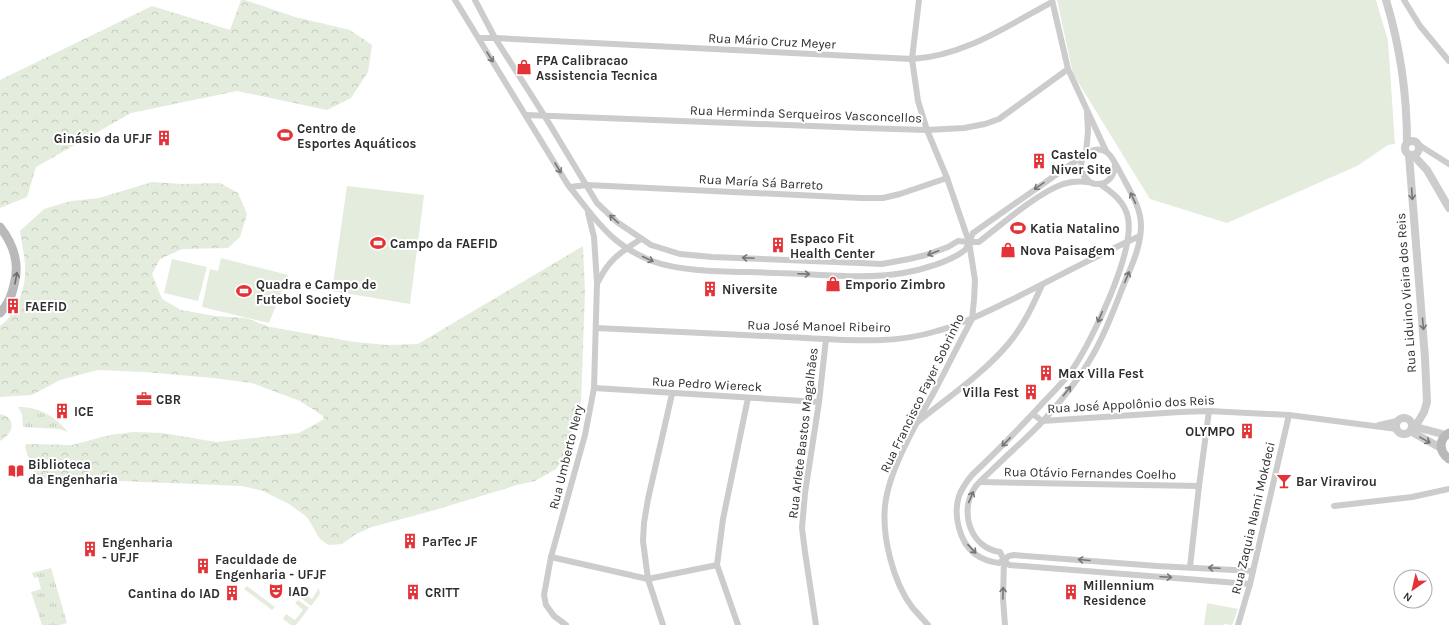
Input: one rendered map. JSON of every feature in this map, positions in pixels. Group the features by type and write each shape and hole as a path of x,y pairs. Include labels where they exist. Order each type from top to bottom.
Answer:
{"main road":[{"path":"0,227 8,237 16,258 17,274 13,291 4,309 0,313"},
{"path":"1446,457 1442,441 1448,434"}],"street":[{"path":"455,0 570,187 601,227 627,248 656,262 685,269 861,276 902,273 924,268 947,260 965,249 972,233 1085,155 1095,149 1106,151"},
{"path":"475,0 495,38 597,203 617,222 641,239 651,245 680,254 712,257 882,264 926,255 948,247 958,241 979,242 1013,216 1050,191 1064,184 1076,182 1100,184 1118,198 1128,218 1129,229 1120,268 1106,303 1082,355 1067,376 1033,414 972,475 960,495 957,504 957,516 960,530 970,549 975,554 999,563 1009,556 1014,555 1128,564 1253,571"},
{"name":"Rua Francisco Fayer Sobrinho","path":"919,0 912,60 918,100 927,130 947,178 969,242 975,280 972,319 917,422 898,462 889,487 885,505 884,521 892,565 901,588 912,606 928,625"},
{"path":"1386,0 1398,47 1407,126 1406,152 1426,170"},
{"path":"1404,0 1420,26 1449,61"},
{"path":"1052,1 1068,69 1106,151 1110,154 1134,199 1140,213 1140,236 1135,256 1116,306 1101,340 1090,360 1042,421 974,488 967,506 967,515 970,528 974,536 985,547 994,552 1000,552 1004,560 1009,565 1250,584"},
{"name":"Rua Mário Cruz Meyer","path":"478,38 912,60 941,56 979,42 1052,1"},
{"name":"Rua Herminda Serqueiros Vasconcellos","path":"526,115 927,130 964,128 985,124 999,119 1068,69"},
{"path":"1087,110 1088,131 1085,155 1080,168 1082,174 1090,182"},
{"path":"1407,126 1418,145 1426,170 1449,208"},
{"path":"1407,143 1411,141 1449,164"},
{"path":"1411,155 1418,154 1418,145"},
{"name":"Rua Liduino Vieira dos Reis","path":"1411,155 1427,402 1424,412 1412,428"},
{"path":"1100,184 1106,182 1113,175 1115,164"},
{"name":"Rua María Sá Barreto","path":"570,187 587,185 883,198 900,194 947,178"},
{"path":"1008,208 1013,216"},
{"name":"Rua Umberto Nery","path":"565,625 554,616 546,605 544,595 551,557 585,435 594,388 598,283 594,237 587,209"},
{"name":"Rua José Manoel Ribeiro","path":"596,328 826,339 891,339 916,336 937,331 972,319 1100,254 1140,236"},
{"name":"Rua Umberto Nery","path":"598,283 604,269 614,258 641,239"},
{"path":"711,270 712,257"},
{"path":"788,273 789,260"},
{"path":"860,263 861,276"},
{"path":"917,422 977,375 1010,342 1023,323 1042,284"},
{"path":"1106,303 1116,306"},
{"name":"Rua Arlete Bastos Magalhães","path":"816,625 802,528 806,486 819,402 826,339"},
{"path":"1082,355 1090,360"},
{"name":"Rua Pedro Wiereck","path":"594,388 819,402"},
{"path":"663,625 648,579 644,548 644,523 672,394"},
{"path":"738,625 716,565 723,519 748,398"},
{"path":"1190,567 1209,411"},
{"name":"Rua José Appolônio dos Reis","path":"1033,414 1042,421 1209,411 1289,415 1376,426 1397,425"},
{"name":"Rua Zaquia Nami Mokdeci","path":"1238,625 1250,584 1289,415"},
{"path":"1446,457 1412,428 1411,421 1406,418 1401,418 1397,425 1403,434 1412,428 1448,434"},
{"name":"Rua Otávio Fernandes Coelho","path":"980,482 1199,486"},
{"path":"1334,506 1419,495 1449,489"},
{"path":"551,557 648,579 716,565"},
{"path":"1004,560 1003,599 1005,625"}],"green space":[{"path":"241,0 245,0 295,17 350,30 372,45 368,72 351,98 327,110 237,91 131,113 36,167 27,197 0,208 0,80 152,6 230,30"},
{"path":"1057,0 1376,0 1388,41 1395,144 1388,145 1357,166 1227,223 1150,199 1073,74"},
{"path":"152,182 182,184 220,183 238,193 247,214 240,237 228,248 182,249 160,259 152,274 162,299 181,310 215,316 246,318 270,327 355,342 387,345 418,344 583,246 585,292 581,401 565,456 556,469 535,481 372,527 356,534 342,544 329,545 320,539 307,517 289,504 263,491 242,486 47,478 37,482 25,447 26,444 72,445 110,435 133,432 163,433 216,442 299,433 324,419 323,416 300,401 252,383 145,372 98,370 60,380 32,395 0,397 0,326 10,316 18,303 24,280 25,263 20,231 44,209 71,201 99,198"},
{"name":"Campo da FAEFID","path":"347,186 424,195 410,304 332,291"},
{"name":"Quadra e Campo de Futebol Society","path":"221,258 288,275 269,323 202,307 210,269 218,271"},
{"path":"172,259 207,267 198,301 164,293"},
{"path":"18,407 32,408 46,413 58,421 68,432 59,429 23,427 22,414"},
{"path":"0,414 9,419 12,426 8,434 0,441"},
{"path":"51,568 67,623 60,625 42,625 31,592 41,589 38,577 34,578 32,573"},
{"path":"247,586 275,607 272,610 244,589"},
{"path":"319,588 320,594 311,606 300,597 303,593 312,599"},
{"path":"298,600 309,608 296,625 291,625 283,619 286,614 295,620 303,610 295,603"},
{"path":"1207,603 1238,609 1232,625 1204,625"}],"place":[{"name":"FPA Calibracao Assistencia Tecnica","path":"524,67"},
{"name":"Centro de Esportes Aquáticos","path":"285,135"},
{"name":"Ginásio da UFJF","path":"164,138"},
{"name":"Castelo Niver Site","path":"1039,161"},
{"name":"Katia Natalino","path":"1018,228"},
{"name":"Campo da FAEFID","path":"378,243"},
{"name":"Espaco Fit Health Center","path":"778,245"},
{"name":"Nova Paisagem","path":"1008,250"},
{"name":"Emporio Zimbro","path":"833,284"},
{"name":"Niversite","path":"710,289"},
{"name":"Quadra e Campo de Futebol Society","path":"244,291"},
{"name":"FAEFID","path":"13,306"},
{"name":"Max Villa Fest","path":"1046,373"},
{"name":"Villa Fest","path":"1031,392"},
{"name":"CBR","path":"144,399"},
{"name":"ICE","path":"62,411"},
{"name":"OLYMPO","path":"1247,431"},
{"name":"Biblioteca da Engenharia","path":"16,471"},
{"name":"Bar Viravirou","path":"1284,481"},
{"name":"ParTec JF","path":"410,541"},
{"name":"Engenharia - UFJF","path":"90,549"},
{"name":"Faculdade de Engenharia - UFJF","path":"203,566"},
{"name":"IAD","path":"276,591"},
{"name":"CRITT","path":"413,592"},
{"name":"Millennium Residence","path":"1071,592"},
{"name":"Cantina do IAD","path":"232,593"}]}
